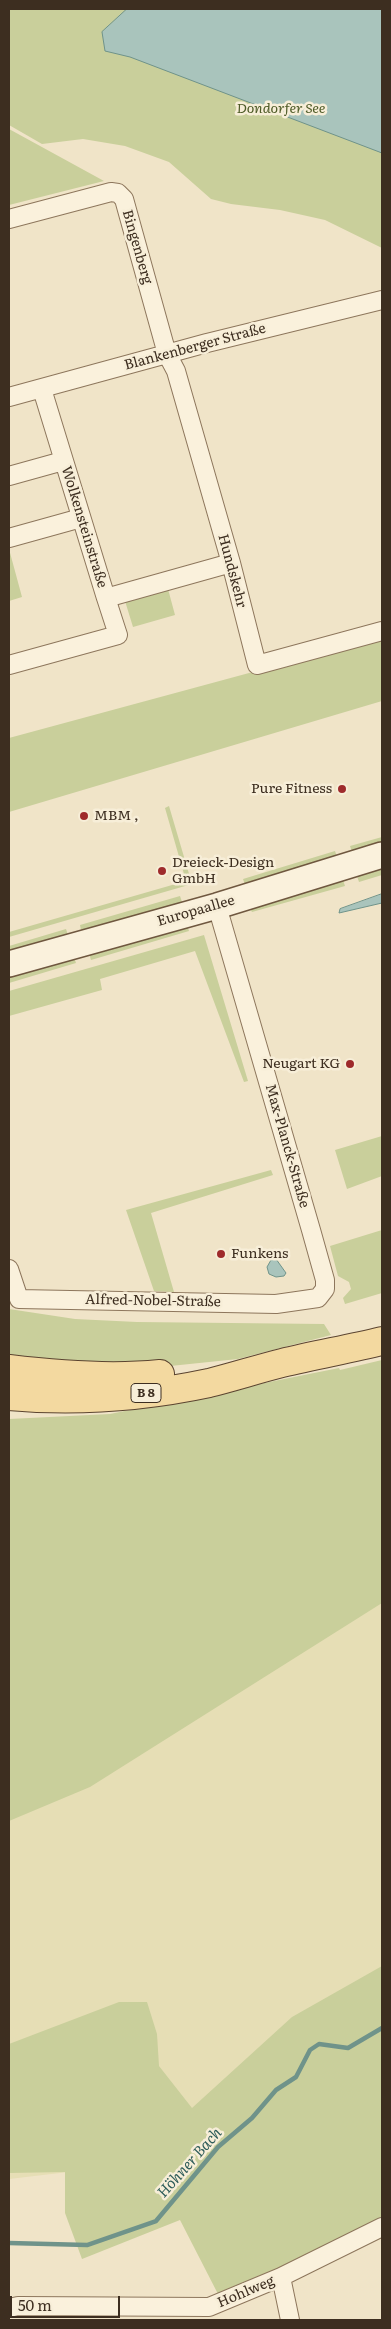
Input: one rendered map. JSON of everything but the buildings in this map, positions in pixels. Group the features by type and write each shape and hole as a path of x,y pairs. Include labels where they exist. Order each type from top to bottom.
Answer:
{"main road":[{"name":"Europaallee","path":"9,964 217,906 382,855"},
{"name":"B 8","path":"9,1396 62,1399 114,1397 208,1383 382,1341"},
{"name":"B 8","path":"9,1369 74,1375 133,1377 281,1364"}],"street":[{"name":"Bingenberg","path":"9,219 111,192 118,193 124,199 167,354"},
{"name":"Blankenberger Straße","path":"9,397 167,354 382,300"},
{"name":"Hundskehr","path":"167,354 176,370 257,665 382,631"},
{"name":"Wolkensteinstraße","path":"42,389 106,598 230,563"},
{"path":"9,476 63,461"},
{"path":"9,538 81,518"},
{"path":"9,665 118,634 106,598"},
{"name":"Max-Planck-Straße","path":"217,906 325,1280 325,1289 318,1298"},
{"name":"Alfred-Nobel-Straße","path":"9,1269 19,1299 276,1304 318,1298"},
{"name":"Hohlweg","path":"9,2308 18,2306 209,2307 281,2277 382,2228"},
{"path":"281,2277 290,2320"}],"shaded area":[{"path":"382,1372 382,1967 137,2164 9,2179 9,1449"}],"green space":[{"name":"Dondorfer See","path":"9,9 382,9 382,248 325,220 280,210 231,204 211,199 169,162 125,146 83,139 42,144 9,125"},
{"path":"9,129 104,181 9,205"},
{"path":"9,549 22,597 9,601"},
{"path":"168,589 175,615 133,627 125,601"},
{"path":"382,637 382,701 9,812 9,738"},
{"path":"169,806 192,884 9,937 9,932 186,881 165,808"},
{"path":"382,837 382,843 352,852 350,846"},
{"path":"335,851 337,857 245,885 243,879"},
{"path":"382,868 382,875 359,882 357,876"},
{"path":"343,880 345,886 252,912 250,909"},
{"path":"180,896 182,902 81,930 80,925"},
{"path":"187,925 189,931 91,960 89,953"},
{"path":"66,929 68,935 9,952 9,946"},
{"path":"204,935 248,1081 244,1082 195,951 100,979 102,990 9,1016 9,991"},
{"path":"74,957 76,963 9,983 9,976"},
{"path":"382,1136 382,1176 347,1189 335,1150"},
{"path":"271,1170 273,1175 151,1213 174,1292 154,1291 126,1210"},
{"path":"382,1230 382,1293 345,1304 343,1298 351,1289 349,1282 338,1276 330,1246"},
{"path":"9,1309 75,1319 137,1322 324,1324 331,1335 238,1359 151,1368 9,1357"},
{"path":"382,1360 382,1603 90,1787 9,1821 9,1419 110,1414 339,1368 340,1370"},
{"path":"382,1966 382,2227 218,2294 180,2220 82,2259 65,2213 65,2172 9,2173 9,2044 119,2002 147,2002 157,2034 159,2066 192,2108 292,2017"}],"water":[{"name":"Dondorfer See","path":"127,9 382,9 382,153 130,57 105,51 102,32"},
{"path":"382,894 382,903 339,913 340,909"},
{"path":"276,1259 286,1273 284,1276 276,1277 269,1274 267,1267 271,1260"}],"waterway":[{"name":"Höhner Bach","path":"9,2243 87,2245 156,2221 218,2147 252,2118 276,2090 296,2077 310,2050 319,2044 348,2048 382,2028"}],"place":[{"name":"Pure Fitness","path":"342,789"},
{"name":"MBM ,","path":"84,816"},
{"name":"Dreieck-Design GmbH","path":"162,871"},
{"name":"Neugart KG","path":"350,1064"},
{"name":"Funkens","path":"221,1254"}]}
